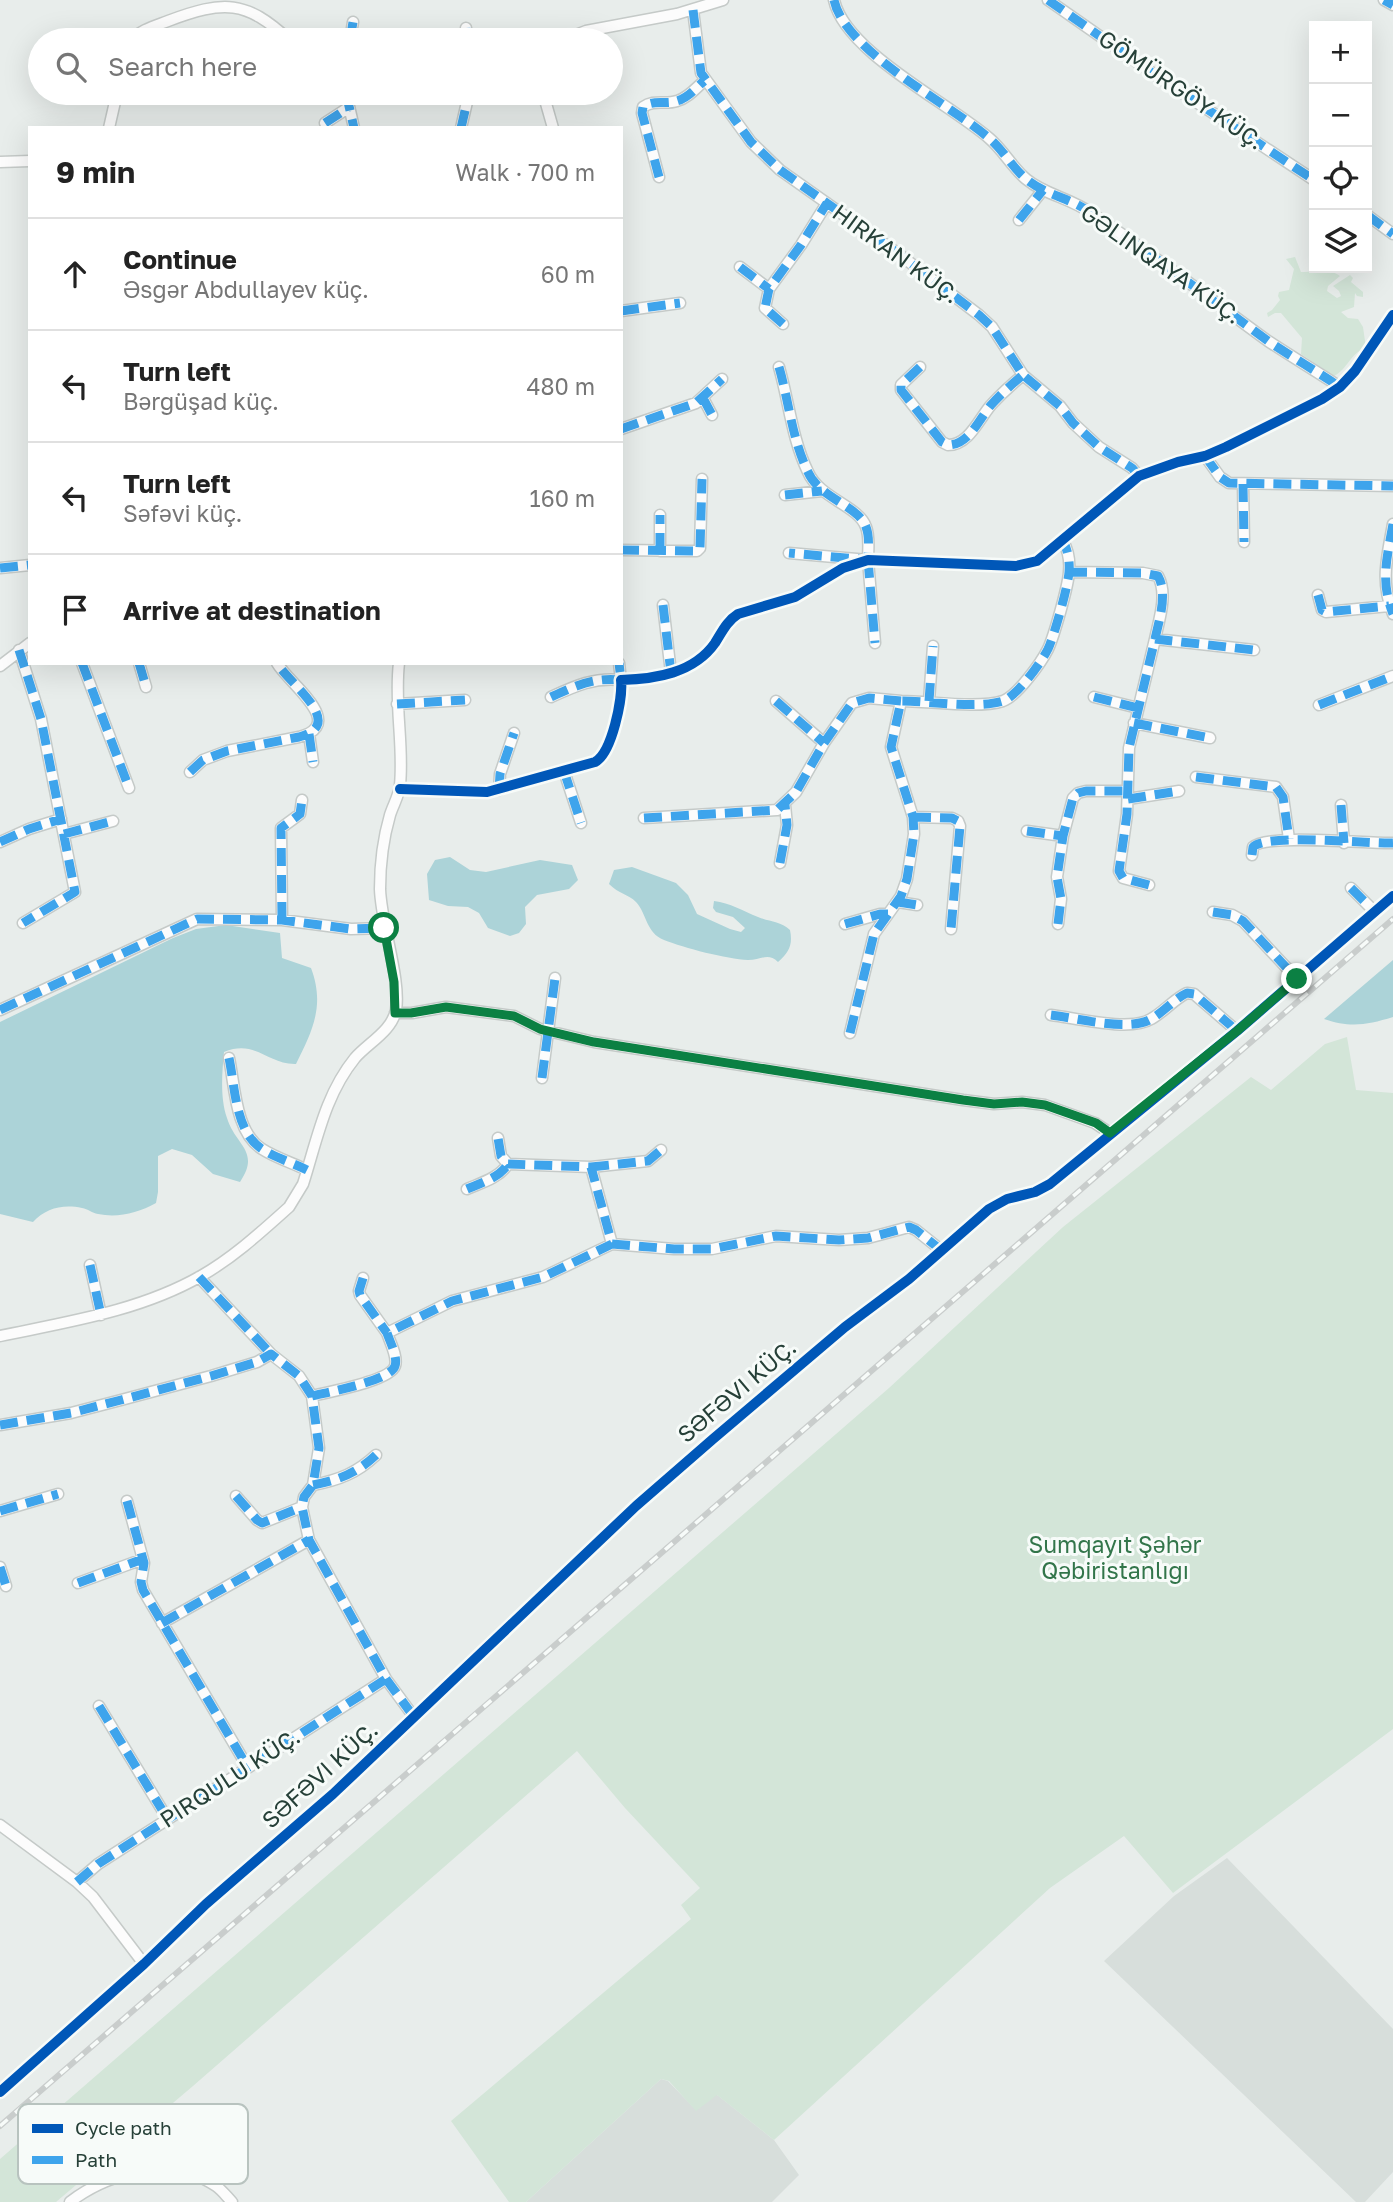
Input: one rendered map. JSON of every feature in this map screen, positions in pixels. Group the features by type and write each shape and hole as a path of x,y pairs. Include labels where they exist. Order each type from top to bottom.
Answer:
{"street":[{"path":"600,28 693,10 723,0"},
{"name":"GƏLINQAYA KÜÇ.","path":"834,0 842,21 867,50 993,141 1026,179 1043,190 1073,201 1089,211 1268,341 1340,387"},
{"name":"GÖMÜRGÖY KÜÇ.","path":"1048,0 1309,177"},
{"path":"1384,0 1393,5"},
{"path":"151,28 198,8 222,4 258,13 277,28"},
{"name":"HIRKAN KÜÇ.","path":"693,10 699,65 704,81 764,156 979,315 992,327 1023,375 1060,406 1073,423 1099,447 1132,468 1139,476"},
{"path":"353,28 354,22"},
{"path":"659,177 642,113 643,107 656,102 670,103 684,99 704,81"},
{"path":"109,126 114,105"},
{"path":"348,105 353,126"},
{"path":"461,126 466,105"},
{"path":"546,105 552,126"},
{"path":"325,123 348,108"},
{"path":"0,162 28,161"},
{"path":"1019,220 1043,190"},
{"path":"783,324 765,308 769,289 827,203"},
{"path":"1372,219 1393,234"},
{"path":"740,267 769,289"},
{"path":"623,311 680,303"},
{"path":"789,553 868,560 1027,565 1037,561 1063,541 1139,476 1205,456 1322,399 1340,387 1355,371 1392,317"},
{"path":"779,367 798,447 808,474 822,491 865,523 875,643"},
{"path":"920,367 901,385 901,390 942,442 948,445 954,445 965,437 990,406 1023,375"},
{"path":"623,428 686,407 703,398 722,379"},
{"path":"703,398 712,415"},
{"path":"1205,456 1220,477 1229,483 1393,486"},
{"path":"623,550 697,551 700,548 702,479"},
{"path":"1243,484 1244,542"},
{"path":"785,495 822,491"},
{"path":"660,515 660,551"},
{"path":"1318,595 1322,610 1326,612 1391,610 1386,596 1384,572 1393,524"},
{"path":"644,818 777,810 796,792 824,743 852,703 859,699 986,704 1014,695 1047,651 1069,572 1068,550 1063,541"},
{"path":"551,697 597,679 646,678 689,667 703,657 731,618 795,597 843,568 868,560"},
{"path":"0,568 28,565"},
{"path":"1069,572 1143,573 1158,576 1163,592 1155,639 1129,748 1128,795 1119,871 1123,878 1149,886"},
{"path":"663,605 671,673"},
{"path":"1155,639 1254,650"},
{"path":"0,666 28,644"},
{"path":"929,701 933,646"},
{"path":"19,650 41,719 75,892 23,923"},
{"path":"83,665 129,788"},
{"path":"140,665 146,687"},
{"path":"190,772 203,760 228,751 309,734 319,723 316,710 279,665"},
{"path":"0,1336 101,1315 199,1277 234,1255 289,1206 303,1184 336,1083 357,1056 389,1026 395,1013 394,982 380,890 381,861 389,818 400,789 397,705 399,665"},
{"path":"400,789 478,792 499,790 582,768 602,758 607,750 620,702 619,665"},
{"path":"1319,705 1393,676"},
{"path":"1094,697 1138,708"},
{"path":"397,705 465,700"},
{"path":"776,701 824,743"},
{"path":"850,1032 874,934 898,902 907,879 914,834 913,817 891,747 901,701"},
{"path":"1134,723 1210,738"},
{"path":"499,790 500,774 514,733"},
{"path":"309,734 313,762"},
{"path":"564,771 581,823"},
{"path":"1196,777 1276,787 1283,797 1289,839"},
{"path":"1058,924 1062,900 1057,877 1063,836 1073,798 1078,793 1128,795 1179,791"},
{"path":"282,920 281,828 300,814 302,800"},
{"path":"780,863 787,825 785,805"},
{"path":"1341,805 1344,843"},
{"path":"913,817 952,818 960,826 951,929"},
{"path":"0,842 61,819"},
{"path":"64,834 113,821"},
{"path":"1027,831 1063,836"},
{"path":"1252,855 1256,843 1289,839 1393,843"},
{"path":"1351,888 1375,912"},
{"name":"SƏFƏVI KÜÇ.","path":"0,2091 144,1964 223,1889 333,1794 636,1506 845,1327 895,1290 999,1203 1035,1192 1050,1184 1237,1031 1393,896"},
{"path":"898,902 917,905"},
{"path":"1213,912 1231,915 1244,921 1297,979"},
{"path":"845,924 888,914"},
{"path":"0,1010 197,919 282,920 351,929 384,928"},
{"path":"542,1078 555,978"},
{"path":"1051,1015 1139,1024 1150,1020 1187,993 1194,994 1237,1031"},
{"path":"395,1013 446,1007 514,1016 548,1032 594,1042 963,1100 994,1104 1022,1102 1045,1105 1096,1123 1110,1133"},
{"path":"229,1058 239,1110 246,1130 254,1142 262,1149 307,1170"},
{"path":"498,1138 501,1156 508,1164 591,1167 648,1161 661,1150"},
{"path":"467,1189 496,1176 504,1171 508,1164"},
{"path":"591,1167 612,1244"},
{"path":"387,1333 452,1301 543,1276 612,1244 712,1249 776,1237 839,1240 868,1238 909,1227 941,1250"},
{"path":"90,1265 101,1315"},
{"path":"199,1277 271,1354 299,1376 312,1396 318,1448 313,1485 304,1497 302,1507 309,1540 386,1679 414,1717"},
{"path":"312,1396 375,1380 394,1368 396,1362 387,1333 360,1296 363,1278"},
{"path":"0,1425 84,1410 211,1376 257,1362 271,1354"},
{"path":"313,1485 349,1476 376,1455"},
{"path":"0,1511 58,1494"},
{"path":"236,1496 262,1523 302,1507"},
{"path":"128,1501 143,1559 143,1590 247,1766"},
{"path":"162,1623 309,1540"},
{"path":"78,1583 143,1559"},
{"path":"0,1567 6,1586"},
{"name":"PIRQULU KÜÇ.","path":"77,1882 98,1864 167,1818 386,1679"},
{"path":"99,1706 167,1818"},
{"path":"0,1825 93,1897 144,1964"},
{"path":"70,2202 101,2184"},
{"path":"212,2184 232,2202"}],"shaded area":[{"path":"1227,1858 1393,2029 1393,2172 1365,2202 1356,2202 1104,1961 1174,1896"},
{"path":"661,2079 668,2081 696,2110 716,2094 774,2140 799,2175 772,2202 526,2202"}],"green space":[{"path":"1295,257 1301,272 1336,273 1340,276 1328,286 1327,291 1337,298 1341,296 1333,286 1350,275 1353,278 1351,282 1363,292 1363,297 1355,293 1354,307 1341,312 1348,318 1358,319 1363,327 1366,348 1357,353 1334,376 1301,354 1302,338 1281,313 1268,317 1267,313 1280,300 1279,292 1289,290 1294,269 1286,259"},
{"name":"Sumqayıt Şəhər Qəbiristanlığı","path":"1347,1037 1356,1090 1393,1093 1393,1729 1173,1893 1124,1836 1050,1888 774,2140 717,2095 696,2111 669,2081 661,2079 526,2202 509,2202 451,2121 691,1919 681,1905 700,1888 625,1808 577,1751 172,2104 63,2104 889,1388 1063,1227 1251,1077 1271,1090 1325,1044"},
{"name":"Sumqayıt Şəhər Qəbiristanlığı","path":"18,2143 18,2184 77,2184 56,2202 0,2202 0,2159"}],"water":[{"path":"450,857 470,870 486,872 540,860 572,865 578,880 569,889 537,895 525,907 526,924 519,933 510,936 488,928 479,913 468,907 448,906 429,900 427,874 435,860"},
{"path":"632,867 676,883 688,895 697,914 730,929 741,932 745,928 733,917 716,912 713,908 714,901 782,925 790,930 791,940 787,951 778,962 768,957 739,959 694,950 658,937 636,902 609,884 614,870"},
{"path":"226,925 280,933 282,958 311,968 317,994 312,1028 296,1064 277,1061 253,1050 235,1049 224,1052 223,1102 231,1127 247,1155 248,1163 240,1182 213,1174 192,1155 172,1149 158,1156 156,1203 142,1209 128,1214 105,1215 82,1208 62,1207 43,1213 33,1222 0,1214 0,1022 173,938 196,929"},
{"path":"1393,960 1393,1017 1358,1024 1342,1024 1324,1019"}],"railway":[{"path":"25,2104 1393,919"},
{"path":"0,2126 18,2110"}],"marked path":[{"path":"834,0 842,19 857,39 901,76 990,139 1026,179 1091,213 1268,341 1340,387"},
{"path":"1048,0 1309,177"},
{"path":"1384,0 1393,5"},
{"path":"693,10 701,73 751,142 780,170 979,315 992,327 1023,375 1060,406 1073,423 1099,447 1132,468 1139,476"},
{"path":"352,28 353,22"},
{"path":"659,177 642,113 643,107 651,103 681,100 704,81"},
{"path":"349,105 354,126"},
{"path":"461,126 466,105"},
{"path":"325,123 348,108"},
{"path":"1019,220 1043,190"},
{"path":"783,324 765,308 769,289 827,203"},
{"path":"1372,219 1393,234"},
{"path":"740,267 769,289"},
{"path":"623,311 680,303"},
{"path":"779,367 794,434 808,472 821,489 856,513 866,527 868,539 868,560 789,553"},
{"path":"920,367 901,385 901,390 942,442 948,445 968,436 991,405 1023,375"},
{"path":"623,428 696,403 722,379"},
{"path":"703,398 712,415"},
{"path":"1205,456 1220,477 1229,483 1393,486"},
{"path":"623,550 697,551 700,548 702,479"},
{"path":"1243,484 1244,542"},
{"path":"785,495 822,491"},
{"path":"660,515 660,551"},
{"path":"1393,524 1386,580 1393,614"},
{"path":"850,1033 874,934 901,896 907,879 914,834 913,817 891,747 901,701 980,704 1003,701 1015,693 1040,662 1054,634 1069,572 1063,541"},
{"path":"868,560 875,643"},
{"path":"0,568 28,565"},
{"path":"1069,572 1143,573 1158,576 1162,599 1155,639"},
{"path":"1318,595 1322,610 1326,612 1389,606"},
{"path":"663,605 671,673"},
{"path":"1149,885 1123,878 1119,871 1127,814 1129,748 1155,639 1254,650"},
{"path":"929,701 933,646"},
{"path":"19,650 41,719 75,892 23,923"},
{"path":"83,665 129,788"},
{"path":"140,665 146,687"},
{"path":"190,772 203,760 227,751 299,737 313,731 318,723 317,713 278,665"},
{"path":"551,697 593,681 621,680 619,665"},
{"path":"1319,705 1393,676"},
{"path":"1094,697 1138,708"},
{"path":"644,818 777,810 796,792 824,743 852,703 869,698 901,701"},
{"path":"397,704 465,700"},
{"path":"776,701 824,743"},
{"path":"1134,723 1210,738"},
{"path":"499,790 500,774 514,733"},
{"path":"309,734 313,762"},
{"path":"564,771 581,823"},
{"path":"1196,777 1276,787 1283,797 1289,839"},
{"path":"1058,924 1061,899 1057,877 1063,836 1073,798 1086,791 1127,791"},
{"path":"1128,799 1179,791"},
{"path":"282,920 281,828 300,814 302,800"},
{"path":"780,863 787,825 785,805"},
{"path":"1341,805 1344,843"},
{"path":"913,817 952,818 958,821 960,826 951,929"},
{"path":"0,842 61,819"},
{"path":"64,834 113,821"},
{"path":"1027,831 1063,836"},
{"path":"1252,855 1253,847 1277,841 1393,843"},
{"path":"1351,888 1375,912"},
{"path":"898,902 917,905"},
{"path":"1213,912 1232,915 1243,921 1297,979"},
{"path":"845,924 888,914"},
{"path":"0,1010 197,919 282,920 351,929 385,928"},
{"path":"542,1078 555,978"},
{"path":"1051,1015 1117,1024 1142,1023 1187,993 1194,994 1237,1031"},
{"path":"229,1058 238,1108 246,1132 262,1149 307,1170"},
{"path":"312,1396 371,1381 391,1371 395,1366 395,1358 387,1333 452,1301 543,1277 612,1244 591,1167 508,1164 501,1156 498,1138"},
{"path":"591,1167 648,1161 661,1150"},
{"path":"467,1189 495,1176 508,1164"},
{"path":"612,1244 712,1249 776,1236 839,1240 868,1238 909,1227 941,1250"},
{"path":"90,1265 101,1315"},
{"path":"199,1277 271,1354"},
{"path":"363,1278 360,1295 387,1333"},
{"path":"0,1425 71,1413 121,1400 257,1362 271,1354 299,1376 312,1396 319,1448 313,1485 304,1497 302,1507 309,1540 386,1679 414,1717"},
{"path":"313,1485 347,1475 376,1455"},
{"path":"0,1511 58,1494"},
{"path":"236,1496 262,1523 302,1507"},
{"path":"127,1501 144,1563 141,1582 143,1590 247,1766"},
{"path":"162,1623 309,1540"},
{"path":"78,1583 143,1559"},
{"path":"0,1567 6,1586"},
{"path":"77,1882 98,1864 386,1679"},
{"path":"99,1706 167,1818"}],"cycle path":[{"path":"400,789 487,792 595,762 607,748 611,737 618,711 621,680 661,676 685,668 706,653 738,614 795,597 843,568 868,560 1016,566 1037,561 1139,476 1226,447 1322,399 1340,387 1355,371 1393,315"},
{"path":"0,2092 144,1964 206,1904 333,1794 636,1506 713,1439 845,1327 909,1279 989,1209 1007,1199 1035,1192 1050,1184 1237,1031 1393,896"}],"route":[{"path":"384,928 394,982 395,1013 446,1007 514,1016 540,1029 594,1042 963,1100 994,1104 1022,1102 1045,1105 1096,1123 1110,1133 1297,979"}]}
